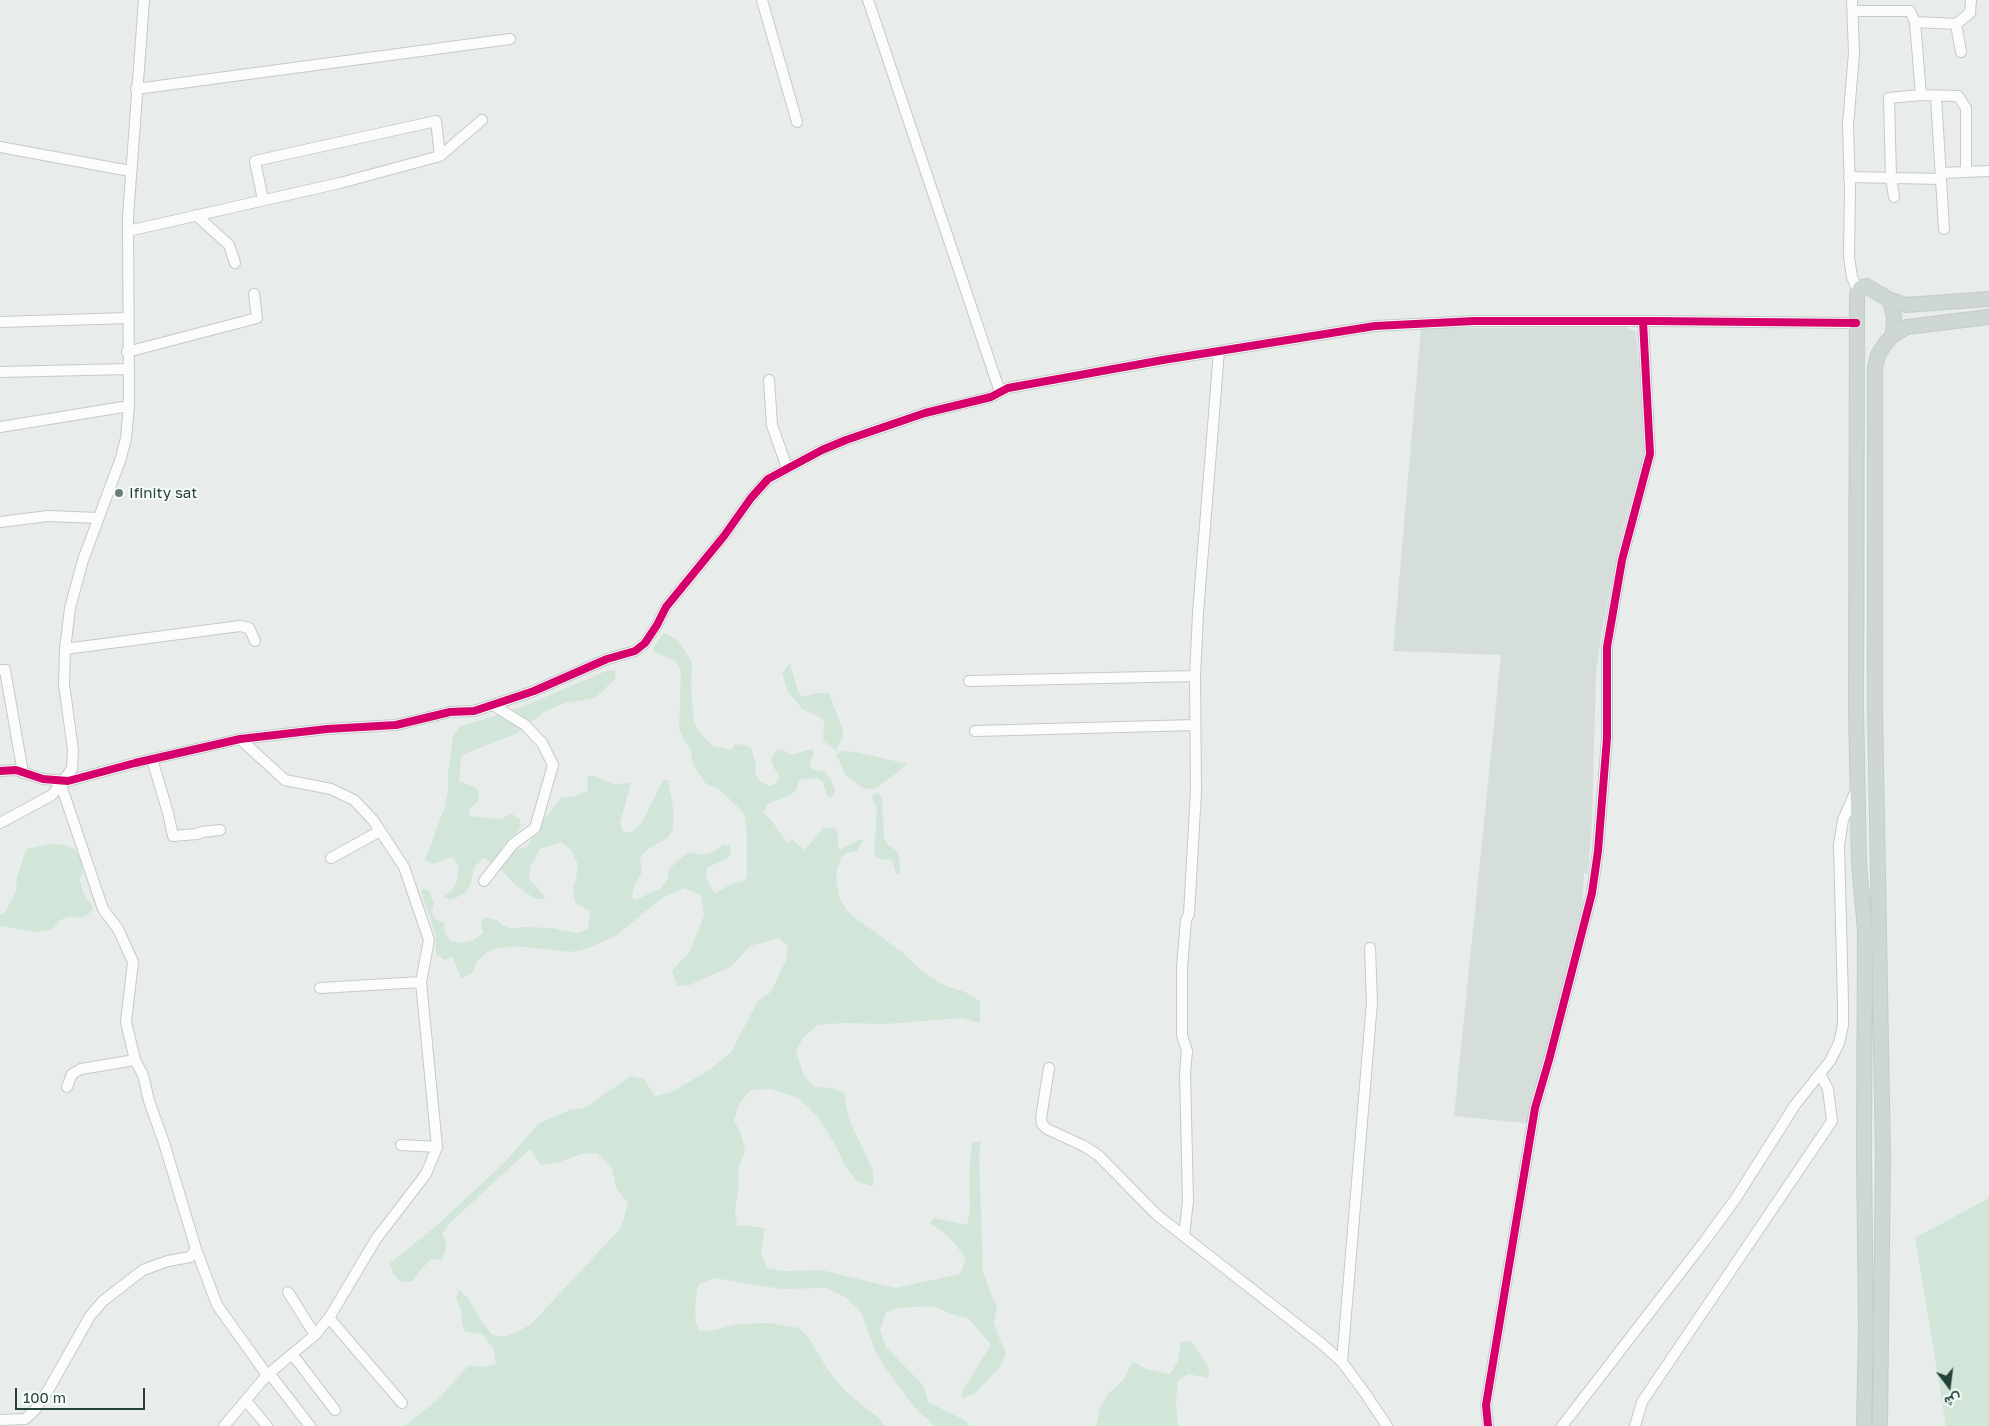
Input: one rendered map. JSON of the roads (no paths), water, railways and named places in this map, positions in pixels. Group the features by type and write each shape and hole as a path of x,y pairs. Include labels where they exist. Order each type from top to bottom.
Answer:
{"main road":[{"path":"1864,1426 1866,1328 1864,1154 1865,930 1859,864 1859,785 1856,707 1856,323 1858,291 1863,287 1870,287 1890,300 1914,305 1989,299"},
{"path":"1890,300 1894,317 1893,335"},
{"path":"1880,1426 1883,1156 1874,514 1875,368 1881,349 1893,335 1914,325 1989,317"},
{"path":"1856,349 1881,349"},
{"path":"1862,900 1878,899"}],"street":[{"path":"0,823 52,795 72,769 73,750 64,684 65,649 70,608 83,560 121,458 126,438 129,406 127,352 130,171 144,0"},
{"path":"762,0 797,122"},
{"path":"868,0 1000,392"},
{"path":"1915,22 1956,24 1970,14 1971,0"},
{"path":"1858,291 1852,277 1848,258 1850,177 1848,125 1854,53 1852,5 1910,11 1915,22 1921,95"},
{"path":"1956,24 1961,52"},
{"path":"136,89 510,39"},
{"path":"1894,198 1891,178 1889,98 1921,95 1958,96 1966,108 1966,172"},
{"path":"1936,96 1944,229"},
{"path":"128,230 340,183 440,156 482,120"},
{"path":"263,200 255,161 436,121 440,156"},
{"path":"0,147 130,171"},
{"path":"1850,177 1941,176 1989,171"},
{"path":"196,215 229,246 235,263"},
{"path":"127,352 256,318 254,294"},
{"path":"0,322 128,318"},
{"path":"0,771 16,770 62,783 152,759 240,739 327,729 396,725 450,712 474,711 534,691 607,659 635,651 646,643 666,607 768,479 822,450 890,424 954,404 990,396 1008,388 1374,326 1474,321 1856,323"},
{"path":"1488,1426 1486,1405 1535,1108 1592,893 1598,851 1607,738 1607,647 1622,560 1650,454 1643,321"},
{"path":"1184,1236 1188,1200 1185,1072 1187,1051 1182,1035 1182,967 1186,920 1189,914 1196,791 1195,676 1198,613 1219,351"},
{"path":"0,372 128,369"},
{"path":"769,380 772,425 787,468"},
{"path":"0,426 129,406"},
{"path":"0,522 48,516 98,518"},
{"path":"65,649 240,626 249,628 255,641"},
{"path":"0,670 5,670 24,772"},
{"path":"969,681 1195,676"},
{"path":"484,882 513,844 535,828 553,765 542,743 525,725 493,705"},
{"path":"975,731 1195,725"},
{"path":"224,1426 268,1374 315,1335 329,1318 376,1239 426,1174 437,1146 421,982 429,940 404,867 373,820 354,800 331,789 285,780 240,739"},
{"path":"152,759 173,836 220,830"},
{"path":"62,783 103,909 122,936 133,962 126,1022 135,1060 143,1075 149,1101 164,1143 196,1249 217,1305 268,1374 310,1426"},
{"path":"1562,1426 1736,1198 1795,1105 1830,1061 1839,1043 1843,1026 1839,845 1844,820 1859,785"},
{"path":"331,858 380,831"},
{"path":"1342,1362 1372,1002 1370,948"},
{"path":"320,988 421,982"},
{"path":"67,1087 72,1074 81,1069 135,1060"},
{"path":"1050,1068 1041,1118 1042,1124 1047,1129 1084,1146 1098,1156 1137,1196 1184,1236 1322,1344 1342,1362 1386,1426"},
{"path":"1635,1426 1642,1402 1832,1121 1828,1089 1820,1074"},
{"path":"401,1145 437,1146"},
{"path":"0,1420 26,1423 50,1387 90,1316 103,1301 143,1270 168,1261 190,1257 196,1249"},
{"path":"288,1292 315,1335"},
{"path":"329,1318 402,1404"},
{"path":"292,1354 335,1410"},
{"path":"246,1401 267,1426"}],"place":[{"name":"Ifinity sat","path":"119,493"}]}
